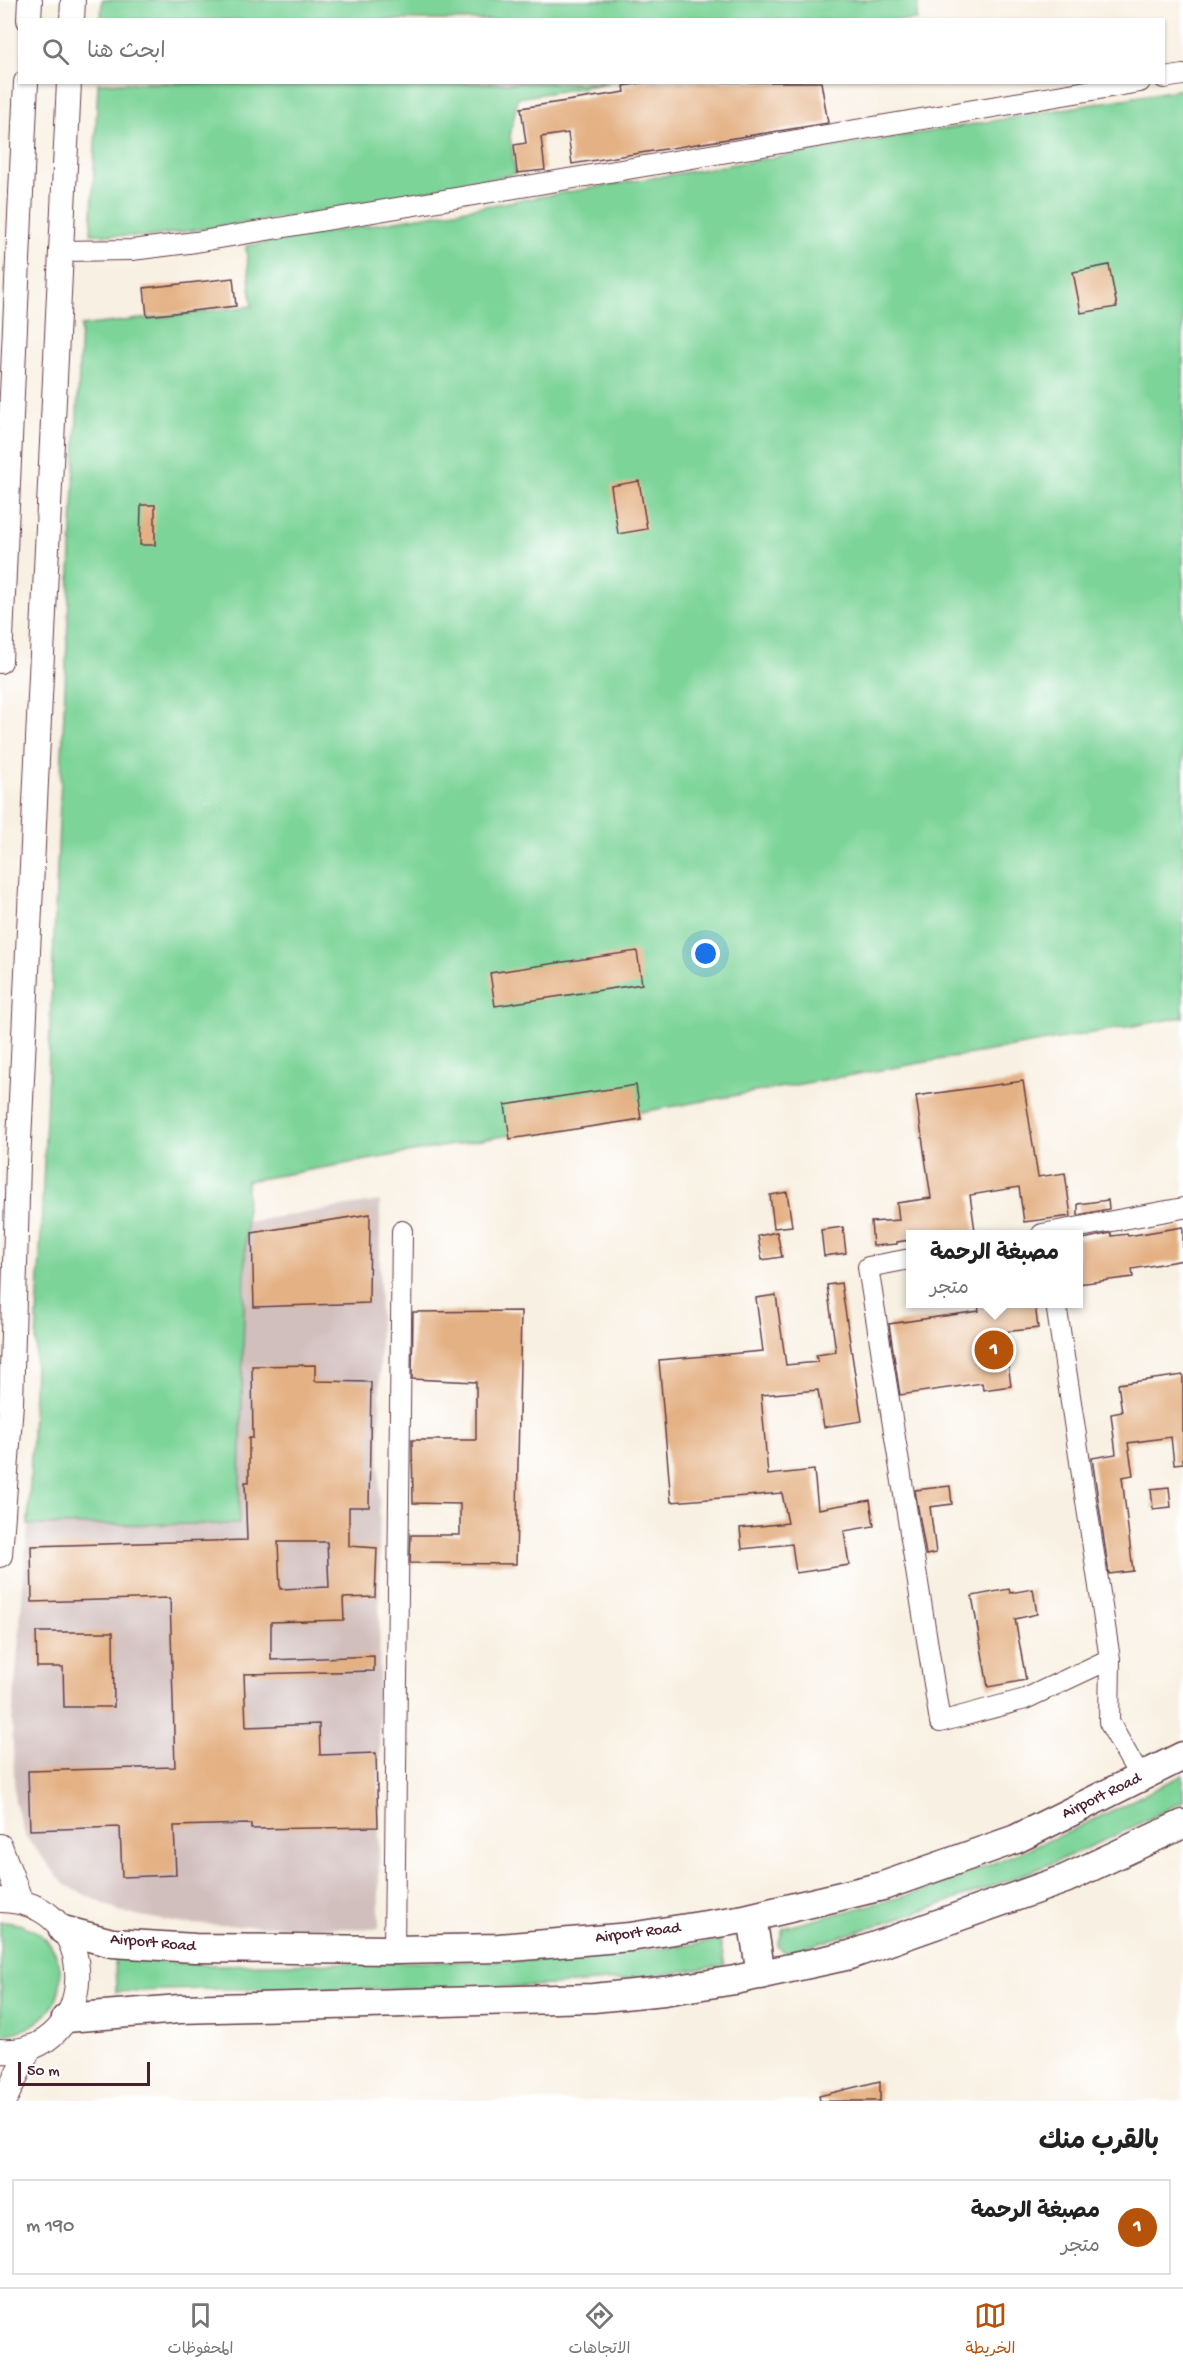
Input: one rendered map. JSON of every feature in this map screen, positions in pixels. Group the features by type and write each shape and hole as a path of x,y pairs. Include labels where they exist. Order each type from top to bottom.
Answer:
{"highway":[{"name":"Airport Road","path":"63,1929 112,1943 195,1948 394,1950 499,1948 630,1937 752,1917 883,1886 1016,1839 1141,1779 1183,1756"},
{"path":"66,2018 180,2009 593,1998 664,1991 761,1975 850,1955 1065,1879 1183,1824"},
{"path":"752,1917 761,1975"}],"main road":[{"path":"29,18 30,0"},
{"path":"72,18 73,0"},
{"path":"0,661 26,84"},
{"path":"0,1554 5,1406 69,84"},
{"path":"0,1846 10,1901 39,1909 63,1929 75,1950 79,1973 76,1997 66,2018 51,2035 30,2047 0,2051"},
{"path":"4,2101 30,2047"}],"street":[{"path":"1165,78 1183,75"},
{"path":"61,251 132,250 196,242 1128,84"},
{"path":"1065,1230 1183,1208"},
{"path":"394,1950 402,1231"},
{"path":"906,1260 868,1267 940,1722 1025,1699 1110,1659"},
{"path":"1057,1308 1110,1659 1109,1722 1141,1779"}],"shaded area":[{"path":"380,1201 379,1929 185,1924 123,1913 65,1885 26,1837 15,1802 12,1721 28,1525 239,1524 246,1222"}],"green space":[{"path":"102,0 918,0 917,18 101,18"},
{"path":"98,84 602,84 518,98 510,136 515,174 309,214 146,237 91,234"},
{"path":"1183,89 1183,1017 247,1181 239,1524 28,1525 81,326 252,306 246,246"},
{"path":"1183,1775 1183,1801 1135,1826 1038,1869 888,1922 786,1953 778,1946 783,1928 928,1890 1069,1832"},
{"path":"0,1922 26,1926 44,1938 56,1955 60,1975 57,1995 47,2014 28,2028 1,2035"},
{"path":"720,1941 725,1965 607,1981 484,1988 116,1992 115,1958 210,1965 563,1960"}],"building":[{"path":"635,84 821,84 828,123 572,164 568,133 541,137 545,170 517,173 514,145 526,143 521,108 625,92 624,86"},
{"path":"1109,265 1117,307 1081,313 1073,272"},
{"path":"233,278 236,306 147,316 144,288"},
{"path":"639,481 647,529 618,534 611,486"},
{"path":"141,505 155,505 155,545 140,545"},
{"path":"637,951 642,984 495,1006 490,973"},
{"path":"1023,1081 1038,1177 1065,1173 1071,1216 1024,1222 1019,1187 970,1195 975,1230 906,1230 906,1241 897,1242 897,1244 873,1246 871,1222 899,1220 897,1203 931,1198 916,1096"},
{"path":"636,1085 641,1119 510,1139 505,1105"},
{"path":"787,1192 792,1226 774,1228 770,1195"},
{"path":"1108,1200 1109,1209 1078,1215 1078,1204"},
{"path":"370,1214 369,1303 254,1307 252,1233"},
{"path":"843,1227 846,1253 824,1256 821,1230"},
{"path":"1183,1227 1183,1260 1132,1269 1133,1277 1083,1283 1083,1239 1111,1233 1112,1236 1127,1234 1128,1236"},
{"path":"777,1232 782,1257 762,1260 758,1236"},
{"path":"841,1283 862,1421 824,1427 818,1390 761,1395 768,1475 814,1470 818,1509 870,1500 874,1526 844,1531 849,1565 796,1573 792,1544 742,1549 740,1528 788,1523 782,1493 671,1502 659,1360 763,1351 756,1298 776,1295 786,1365 818,1362 816,1355 836,1352 827,1285"},
{"path":"979,1308 1036,1308 1038,1328 1004,1332 1011,1386 983,1390 982,1383 900,1395 889,1324 979,1311"},
{"path":"521,1311 516,1564 410,1563 411,1535 460,1535 460,1504 413,1503 412,1440 476,1440 476,1382 412,1379 413,1312"},
{"path":"315,1365 315,1381 371,1382 369,1507 349,1507 349,1546 377,1548 375,1597 343,1598 344,1620 271,1622 271,1660 374,1656 374,1671 244,1674 246,1727 319,1724 320,1755 376,1753 378,1827 251,1829 251,1824 174,1826 176,1875 122,1877 120,1827 30,1830 28,1771 175,1767 170,1598 32,1602 31,1546 247,1540 245,1482 249,1482 249,1438 253,1438 252,1366","holes":["278,1542 327,1542 329,1587 280,1589"]},
{"path":"1183,1375 1183,1463 1174,1464 1171,1437 1128,1443 1133,1475 1122,1477 1133,1571 1109,1574 1092,1458 1116,1454 1111,1414 1122,1412 1118,1384"},
{"path":"950,1486 952,1504 930,1507 936,1553 926,1555 915,1490"},
{"path":"1169,1487 1171,1507 1153,1509 1151,1489"},
{"path":"1009,1589 1010,1593 1033,1589 1037,1614 1015,1619 1026,1680 988,1687 972,1596"},
{"path":"36,1632 113,1632 114,1707 64,1707 63,1667 37,1667"},
{"path":"880,2081 880,2101 820,2101 819,2096"}],"place":[{"name":"مصبغة الرحمة","path":"994,1350"}]}
